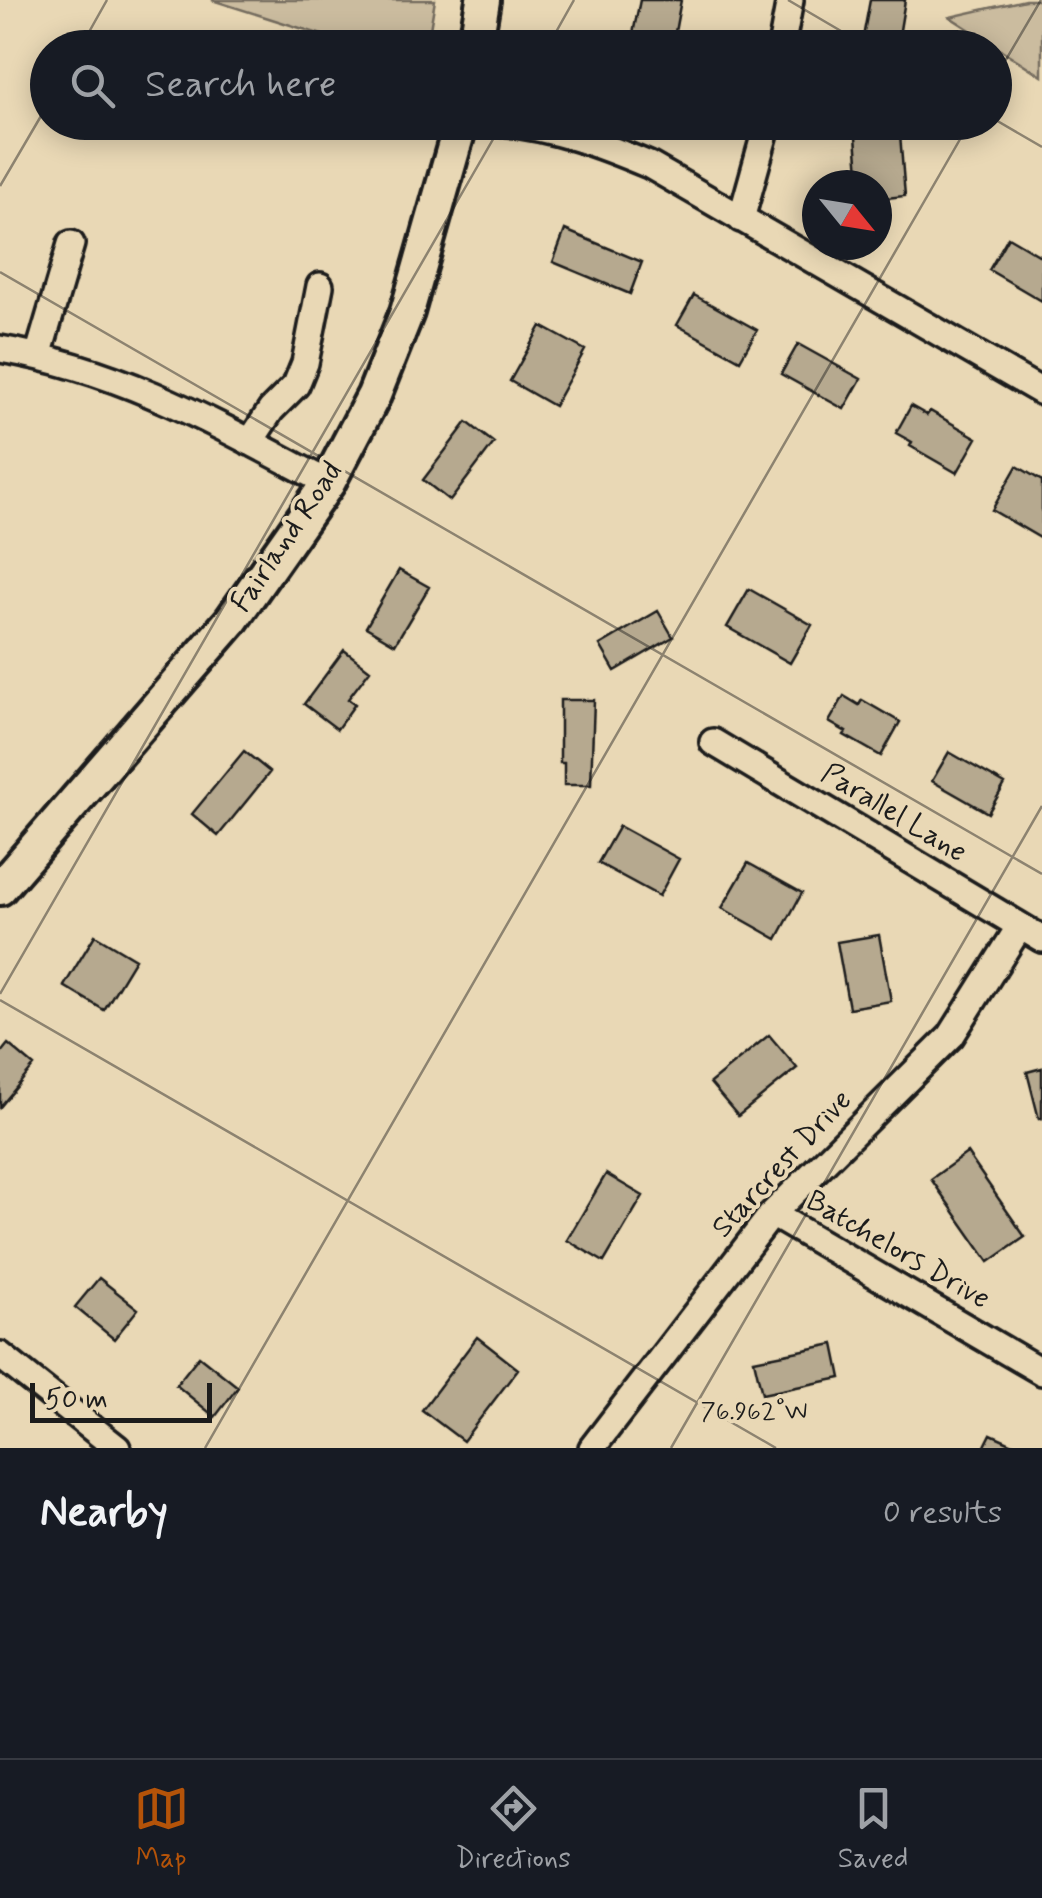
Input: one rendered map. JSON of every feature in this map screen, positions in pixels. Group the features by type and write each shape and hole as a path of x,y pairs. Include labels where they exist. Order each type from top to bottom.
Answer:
{"main road":[{"path":"478,30 483,0"},
{"name":"Fairland Road","path":"0,888 231,621 328,483 374,395 408,312 456,140"}],"street":[{"path":"784,30 790,0"},
{"path":"592,140 649,166 1042,392"},
{"path":"741,219 763,140"},
{"path":"38,356 71,244"},
{"path":"250,442 271,410 296,385 305,363 320,286"},
{"path":"0,350 109,376 175,403 328,483"},
{"name":"Parallel Lane","path":"713,742 1031,932"},
{"name":"Starcrest Drive","path":"592,1448 772,1214 951,1036 1031,932"},
{"name":"Batchelors Drive","path":"772,1214 1042,1372"},
{"path":"0,1355 116,1448"}],"shaded area":[{"path":"212,0 435,0 430,30 306,30"},
{"path":"1025,0 1042,0 1042,76 1012,57 1012,30 970,30 950,17"}],"building":[{"path":"640,0 681,0 675,30 634,30"},
{"path":"870,0 905,0 900,30 864,30"},
{"path":"856,140 900,140 905,196 892,197 892,170 859,170"},
{"path":"565,230 642,262 630,294 553,262"},
{"path":"1008,237 1042,257 1042,301 989,270"},
{"path":"694,295 757,330 740,360 677,325"},
{"path":"541,326 585,350 554,406 510,381"},
{"path":"798,344 861,379 844,409 781,374"},
{"path":"911,406 927,415 930,411 977,438 957,473 910,446 912,442 896,433"},
{"path":"467,422 494,443 450,501 423,480"},
{"path":"1017,466 1042,481 1042,539 992,510"},
{"path":"399,570 429,587 395,644 366,627"},
{"path":"749,589 812,625 790,663 727,627"},
{"path":"658,611 673,637 615,671 600,645"},
{"path":"344,650 370,670 348,699 355,704 337,729 304,704"},
{"path":"844,696 859,705 862,700 900,722 881,756 829,722"},
{"path":"560,700 594,700 591,785 564,785"},
{"path":"244,751 270,772 218,836 192,814"},
{"path":"949,752 1005,784 988,813 932,781"},
{"path":"619,826 679,859 659,896 598,863"},
{"path":"748,863 802,893 777,939 722,908"},
{"path":"95,935 135,959 104,1010 64,986"},
{"path":"879,935 891,1001 849,1008 837,942"},
{"path":"769,1035 797,1068 738,1116 710,1083"},
{"path":"8,1044 34,1066 0,1107 0,1054"},
{"path":"1042,1068 1042,1118 1039,1119 1027,1072"},
{"path":"967,1153 1025,1237 989,1262 931,1179"},
{"path":"606,1174 643,1196 604,1262 567,1240"},
{"path":"99,1278 138,1309 114,1339 75,1307"},
{"path":"477,1337 518,1369 463,1441 422,1410"},
{"path":"834,1344 841,1378 762,1394 754,1360"},
{"path":"199,1356 238,1387 215,1417 176,1385"},
{"path":"991,1434 1022,1448 984,1448"}]}
